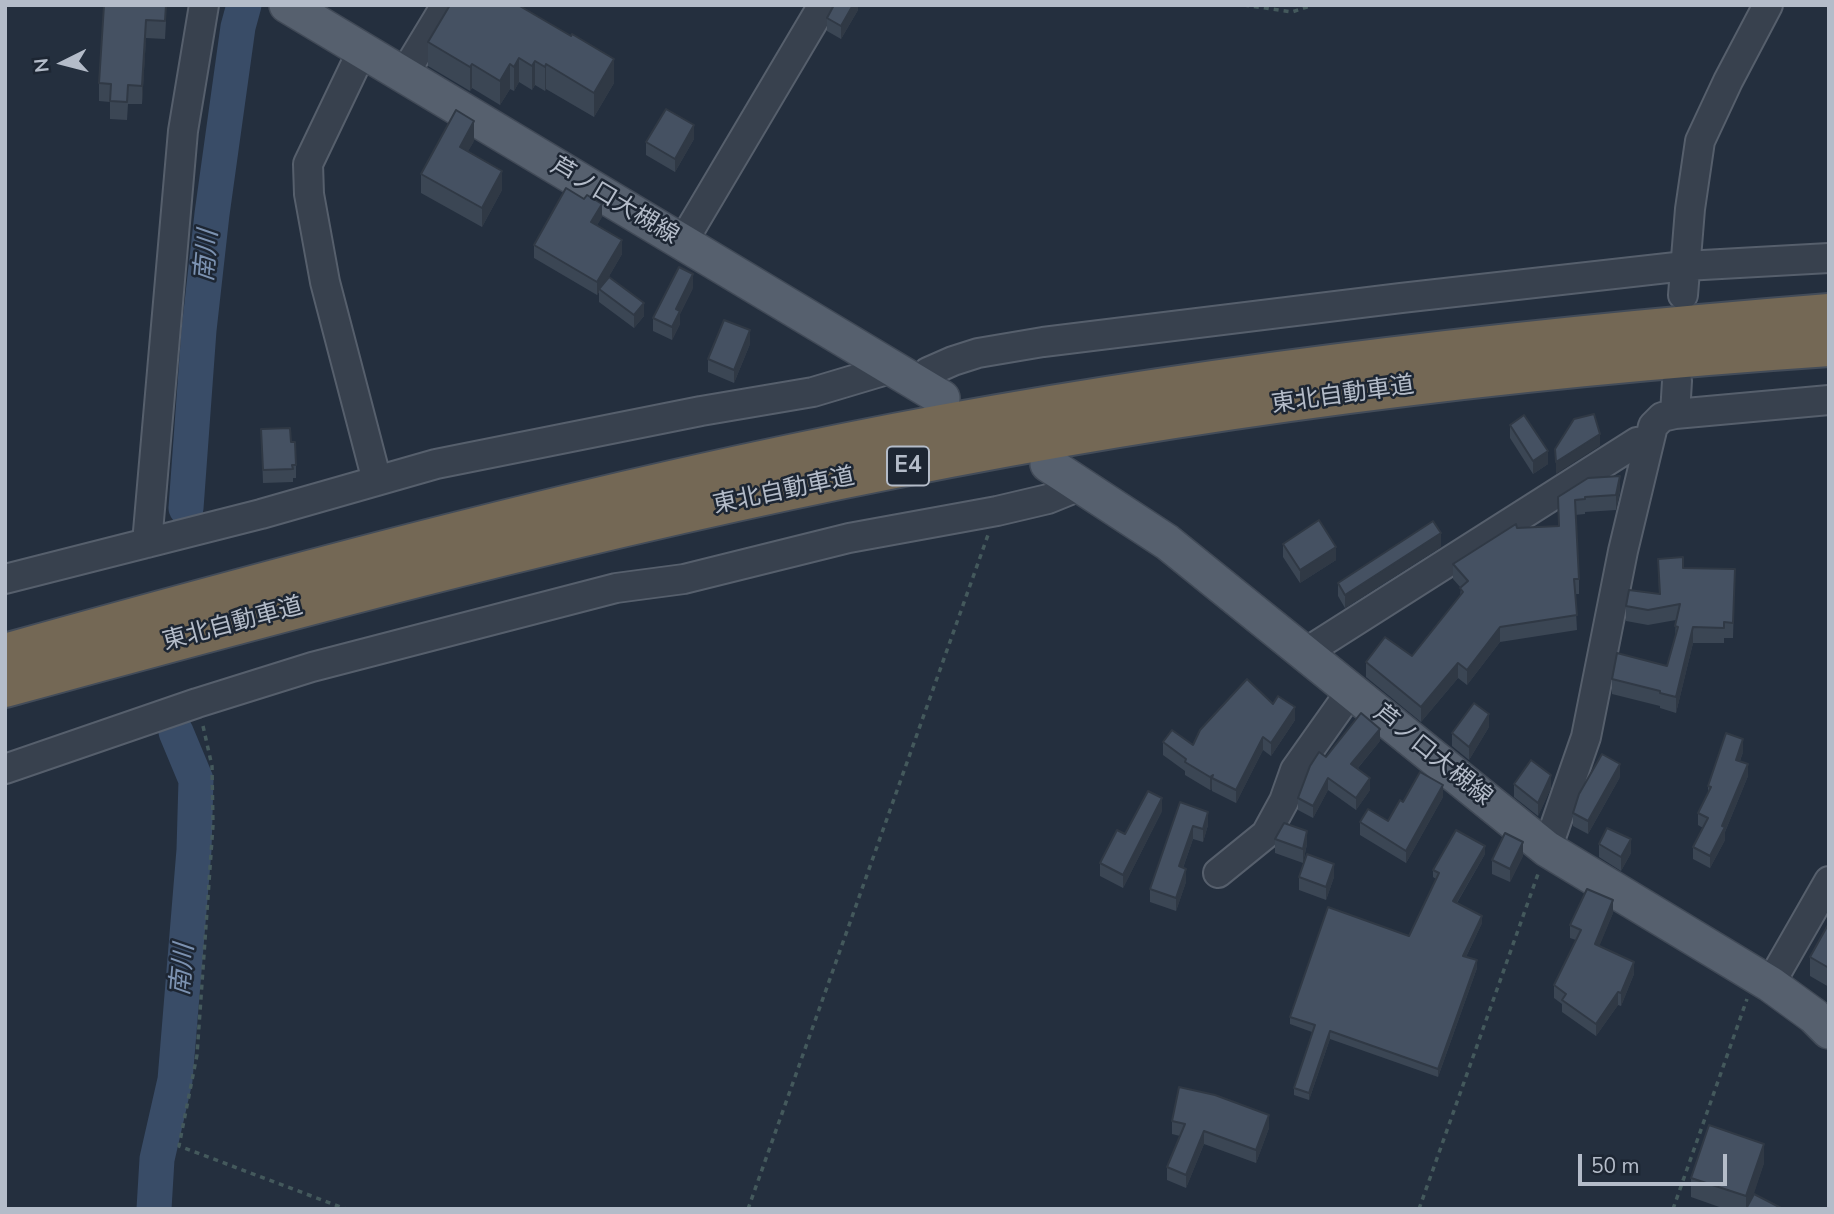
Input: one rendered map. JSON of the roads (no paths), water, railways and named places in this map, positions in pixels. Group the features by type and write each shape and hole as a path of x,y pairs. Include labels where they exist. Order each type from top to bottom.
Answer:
{"highway":[{"name":"東北自動車道","path":"5,653 281,576 489,523 892,434 1280,369 1486,344 1829,313"},
{"name":"東北自動車道","path":"5,688 291,609 493,558 724,504 898,468 1111,430 1352,394 1485,377 1683,357 1829,347"}],"main road":[{"name":"芦ノ口大槻線","path":"287,5 916,384"},
{"name":"芦ノ口大槻線","path":"1048,464 1167,542 1547,849 1762,980 1814,1016 1829,1031"}],"street":[{"path":"147,542 183,131 204,5"},
{"path":"403,76 446,5"},
{"path":"681,243 823,5"},
{"path":"1683,295 1700,141 1768,5"},
{"path":"362,51 308,164 309,194 325,282 377,481"},
{"path":"5,579 261,514 436,464 701,411 813,392 916,384 928,372 953,360 978,353 1043,342 1685,266 1829,258"},
{"path":"1675,414 1677,382"},
{"path":"1547,849 1586,737 1647,441 1653,426 1662,417 1675,414 1829,400"},
{"path":"1305,653 1637,442 1647,441"},
{"path":"5,769 312,667 615,588 684,579 849,538 997,511 1048,499 1080,486"},
{"path":"1218,873 1266,834 1284,800 1295,769 1351,691"},
{"path":"1762,980 1829,881"}],"waterway":[{"name":"南川","path":"186,508 199,330 212,214 238,27 244,5"},
{"name":"南川","path":"154,1209 157,1159 175,1080 194,850 196,780 176,732"}]}
